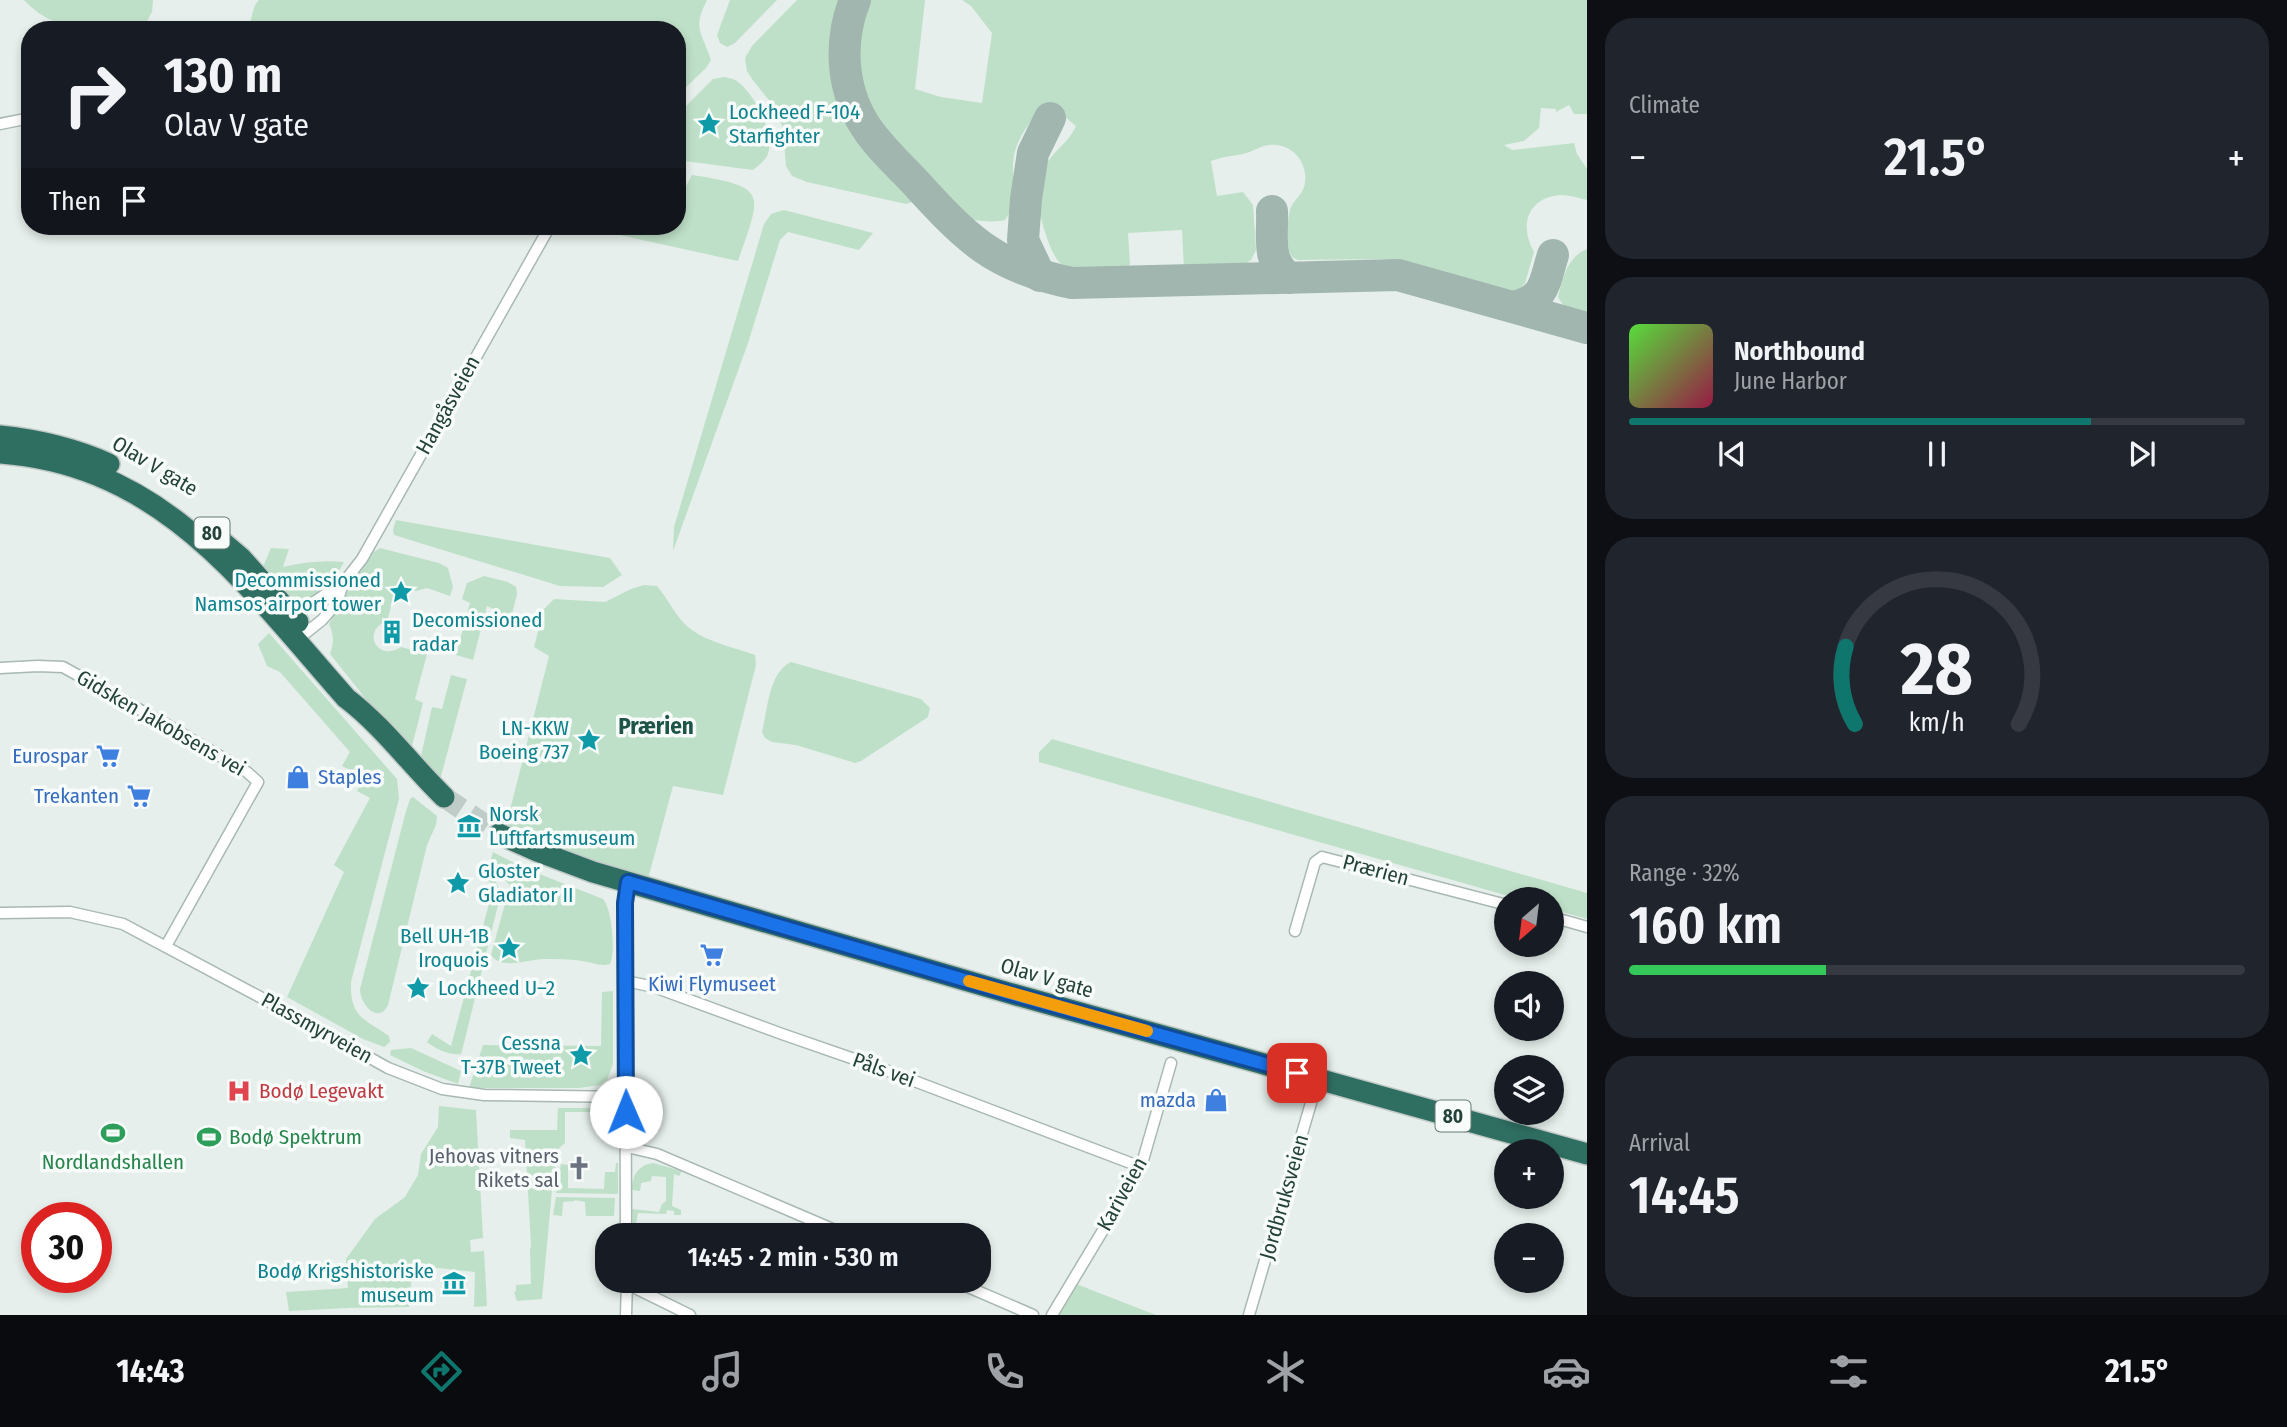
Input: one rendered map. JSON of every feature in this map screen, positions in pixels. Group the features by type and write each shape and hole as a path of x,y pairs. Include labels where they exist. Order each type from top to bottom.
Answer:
{"highway":[{"name":"Olav V gate","path":"0,436 65,447 142,482 218,538 259,577 296,627"},
{"name":"Olav V gate","path":"0,453 34,457 92,472 149,501 181,524 296,627 355,691 366,713 444,797"},
{"name":"Olav V gate","path":"499,834 566,862 628,882 1009,993 1587,1154"}],"street":[{"path":"0,124 21,120"},
{"name":"Hangåsveien","path":"344,582 362,559 545,235"},
{"path":"296,627 322,620 335,604 344,582"},
{"path":"296,627 344,582"},
{"name":"Gidsken Jakobsens vei","path":"0,668 62,667 169,726 247,772 258,782 166,946"},
{"name":"Prærien","path":"1295,931 1315,862 1322,857 1494,902"},
{"path":"626,1223 625,903 628,882"},
{"name":"Plassmyrveien","path":"0,913 70,912 123,923 387,1068 442,1089 484,1095 626,1097"},
{"name":"Plassmyrveien","path":"0,918 17,914"},
{"path":"1564,920 1587,927"},
{"name":"Påls vei","path":"626,981 654,987 880,1068 1141,1167"},
{"name":"Kariveien","path":"1052,1315 1141,1167 1171,1063"},
{"name":"Jordbruksveien","path":"1249,1315 1318,1079"},
{"path":"627,1147 657,1154 819,1223"},
{"path":"626,1315 627,1293"},
{"path":"648,1293 690,1315"},
{"path":"982,1293 1033,1315"}],"green space":[{"path":"24,0 153,0 152,12 147,21 55,21 36,11"},
{"path":"259,0 707,0 699,24 711,60 686,87 686,21 250,21"},
{"path":"730,0 777,0 735,43 727,47 720,43 717,35"},
{"path":"797,0 840,0 834,18 830,54 835,91 841,108 865,148 915,201 906,204 807,182 792,176 786,166 783,128 775,108 747,71 745,58 752,46"},
{"path":"869,0 925,0 915,89 941,97 982,103 992,33 971,6 962,0 1587,0 1587,114 1574,114 1569,105 1556,112 1556,109 1541,108 1539,128 1524,141 1504,145 1512,150 1574,143 1577,154 1587,169 1587,200 1560,195 1549,197 1533,207 1527,223 1527,233 1534,252 1525,283 1519,290 1508,292 1409,263 1381,259 1298,260 1290,253 1288,229 1290,209 1304,186 1304,167 1290,150 1269,145 1211,161 1217,196 1243,192 1253,205 1256,250 1251,260 1242,266 1229,269 1184,269 1182,230 1128,233 1130,264 1125,271 1091,272 1073,269 1060,263 1052,251 1038,201 1044,169 1076,126 1048,103 1029,123 1016,148 1013,166 1014,200 1005,220 984,221 963,217 935,190 880,127 865,101 857,73 857,51 862,20"},
{"path":"724,77 735,80 749,93 761,113 768,135 768,154 753,170 686,161 686,106 713,79"},
{"path":"692,175 717,179 747,190 753,197 751,221 738,261 620,235 686,235 686,186"},
{"path":"784,210 873,233 859,250 788,232 780,240 748,343 673,551 674,527 764,224 771,214"},
{"path":"1587,249 1587,315 1563,305 1558,297 1570,263"},
{"path":"396,520 610,558 622,575 603,587 560,586 394,535"},
{"path":"271,548 289,549 283,567 314,562 344,562 334,578 317,595 291,602 262,569"},
{"path":"380,548 439,563 448,568 453,587 450,596 427,588 416,591 397,585 387,621 375,631 375,643 385,651 401,647 427,654 415,699 423,703 410,754 330,654 333,639 329,624 369,555"},
{"path":"484,576 508,582 516,587 517,594 511,618 487,606 473,660 456,655 470,603 462,599 467,583"},
{"path":"644,585 657,586 679,617 694,632 755,655 756,665 723,795 673,786 648,879 590,861 501,827 504,817 508,818 549,656 534,647 544,609 554,599 605,602"},
{"path":"269,633 397,779 399,799 351,982 351,994 356,1010 365,1020 389,1036 390,1042 384,1047 363,1039 287,997 344,872 334,865 370,798 357,791 364,777 342,766 350,752 280,672 267,666 258,644"},
{"path":"791,662 921,699 930,708 928,717 855,763 796,745 772,742 765,738 762,732 770,693 778,674"},
{"path":"451,675 467,679 440,780 420,760 432,707 442,709"},
{"path":"1052,739 1587,893 1587,919 1564,912 1564,887 1494,887 1494,892 1039,762 1039,752"},
{"path":"413,797 437,816 436,825 427,845 388,1005 384,1011 375,1013 366,1006 360,989 406,811"},
{"path":"493,852 524,868 603,899 609,912 612,931 613,950 610,964 553,959 515,963 495,960 491,955 510,885 489,866"},
{"path":"487,872 497,885 499,901 462,1051 461,1054 453,1054 427,1042 432,1034 451,1046 494,885 485,879"},
{"path":"613,991 613,1064 607,1080 600,1085 579,1088 469,1088 483,1045 601,1046 602,992"},
{"path":"411,1048 461,1071 458,1084 390,1055 391,1050"},
{"path":"439,1106 476,1110 483,1238 470,1240 471,1252 484,1251 487,1306 474,1307 475,1272 429,1267 412,1272 409,1307 289,1311 286,1292 348,1288 346,1259 375,1219 405,1197 418,1175 421,1154 438,1127"},
{"path":"558,1108 602,1108 616,1112 565,1112 565,1143 558,1149 542,1299 517,1301 514,1292 516,1285 531,1284 531,1244 525,1140 510,1138 510,1130 557,1130"},
{"path":"616,1163 618,1194 556,1193 561,1164 568,1165 568,1188 604,1189 605,1172 615,1172"},
{"path":"653,1163 682,1171 679,1176 674,1174 672,1206 681,1210 681,1215 674,1215 674,1211 667,1210 666,1214 638,1213 636,1223 633,1223 632,1209 659,1212 666,1201 666,1177 652,1176 651,1181 641,1183 640,1191 632,1190 633,1180 643,1166"},
{"path":"556,1197 615,1198 614,1216 586,1216 585,1202 575,1200 563,1202 562,1216 553,1215"},
{"path":"1071,1282 1156,1315 1052,1315"}],"taxiway":[{"path":"855,0 846,31 845,63 851,95 864,124 888,154 966,234 1001,259 1021,268 1072,283 1398,275 1587,328"},
{"path":"1040,276 1023,240 1033,153 1050,118"},
{"path":"1272,211 1274,256 1289,278"},
{"path":"1514,307 1524,304 1538,294 1545,282 1553,255"}],"tunnel":[{"path":"444,797 499,834"}],"slow traffic":[{"path":"969,981 1147,1031"}],"place":[{"name":"Lockheed F-104 Starfighter","path":"709,124"},
{"name":"Decommissioned Namsos airport tower","path":"401,592"},
{"name":"Decomissioned radar","path":"392,632"},
{"name":"LN-KKW Boeing 737","path":"589,740"},
{"name":"Eurospar","path":"108,756"},
{"name":"Staples","path":"298,777"},
{"name":"Trekanten","path":"139,796"},
{"name":"Norsk Luftfartsmuseum","path":"469,826"},
{"name":"Gloster Gladiator II","path":"458,883"},
{"name":"Bell UH-1B Iroquois","path":"509,948"},
{"name":"Kiwi Flymuseet","path":"712,955"},
{"name":"Lockheed U–2","path":"418,988"},
{"name":"Cessna T-37B Tweet","path":"581,1055"},
{"name":"Bodø Legevakt","path":"239,1091"},
{"name":"mazda","path":"1216,1100"},
{"name":"Nordlandshallen","path":"113,1133"},
{"name":"Bodø Spektrum","path":"209,1137"},
{"name":"Jehovas vitners Rikets sal","path":"579,1168"},
{"name":"Bodø Krigshistoriske museum","path":"454,1283"}],"district":[{"name":"Prærien","path":"656,726"}],"route":[{"path":"626,1112 625,903 628,882 1009,993 1297,1073"}]}
